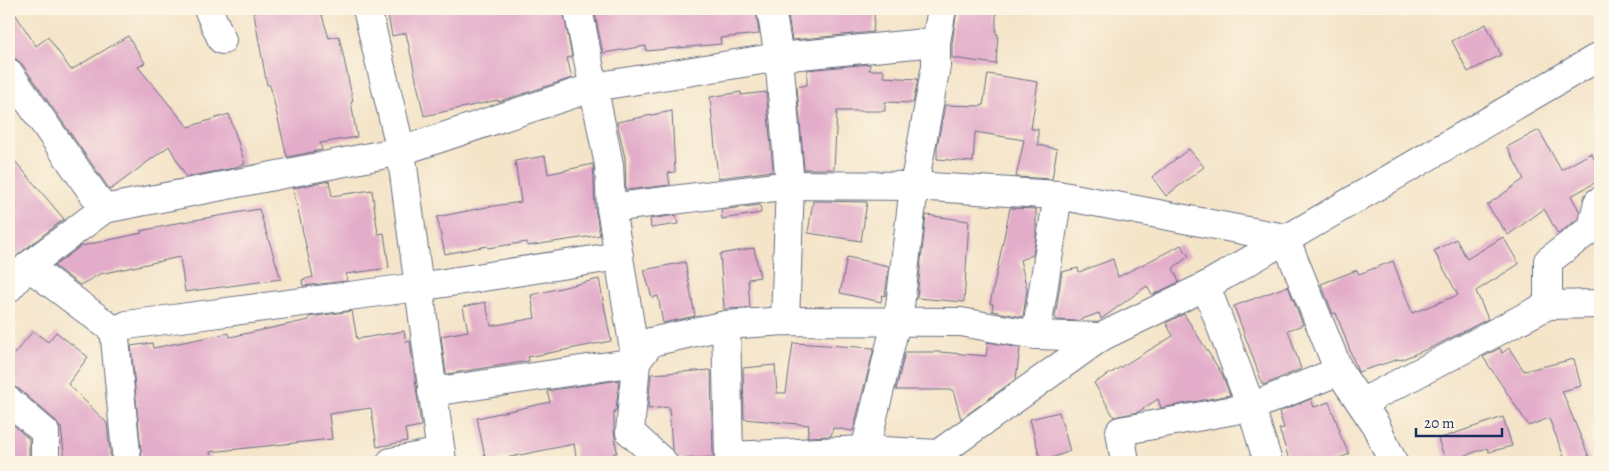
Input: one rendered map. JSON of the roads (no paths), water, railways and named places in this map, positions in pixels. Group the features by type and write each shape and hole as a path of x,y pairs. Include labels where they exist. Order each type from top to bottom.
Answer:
{"street":[{"path":"208,9 222,40"},
{"path":"367,9 402,151 418,287 442,457 392,462"},
{"path":"578,9 609,166 611,208 636,362 630,432 663,462"},
{"path":"771,9 779,57 790,185 786,321"},
{"path":"865,450 900,306 914,186 936,66 936,42 942,9"},
{"path":"9,288 28,266 104,209 402,151 594,87 779,57 936,42"},
{"path":"726,325 729,456 865,450 938,458 1101,338 1206,286 1285,238 1600,56"},
{"path":"9,73 104,209"},
{"path":"611,208 790,185 914,186 1058,195 1285,238"},
{"path":"1036,335 1058,195"},
{"path":"1548,305 1548,261 1592,228 1598,202 1600,202"},
{"path":"1285,238 1338,371 1375,424 1393,462"},
{"path":"127,462 115,339 116,332 127,325 418,287 619,256"},
{"path":"28,266 116,332"},
{"path":"1206,286 1251,407 1268,462"},
{"path":"1361,403 1548,305 1600,304"},
{"path":"432,392 636,362 651,342 726,325 786,321 961,322 1036,335 1101,338"},
{"path":"1125,462 1120,431 1251,407 1338,371"},
{"path":"9,401 45,432 45,462"}]}
